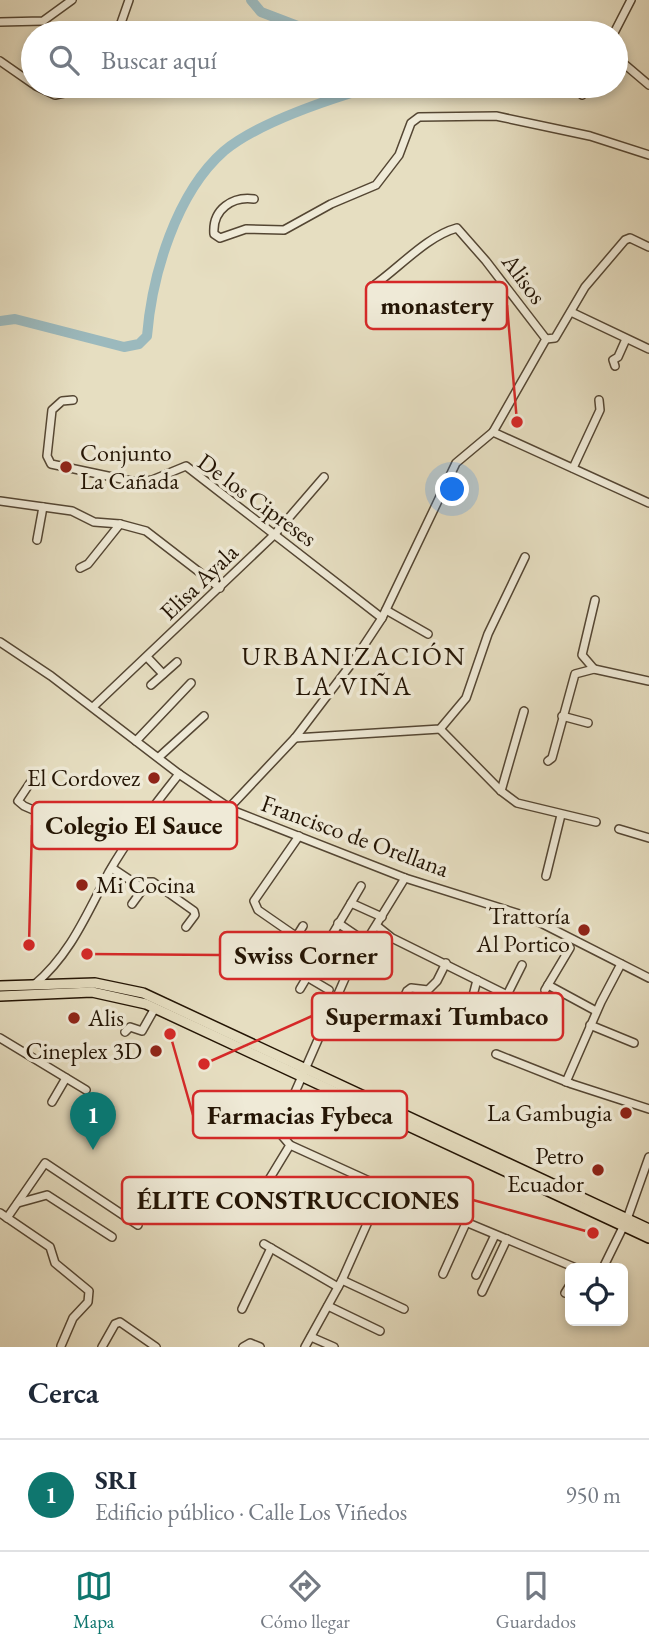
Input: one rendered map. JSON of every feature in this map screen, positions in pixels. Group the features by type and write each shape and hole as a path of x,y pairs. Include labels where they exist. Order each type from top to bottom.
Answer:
{"main road":[{"path":"1,994 34,985 94,983 143,993 303,1072 625,1222 649,1238"},
{"path":"1,994 92,992 155,1008 303,1072"},
{"path":"625,1222 649,1229"}],"street":[{"path":"43,21 72,0"},
{"path":"122,21 129,0"},
{"path":"620,21 631,0"},
{"path":"0,22 21,22"},
{"path":"0,61 21,76"},
{"path":"628,67 649,85"},
{"path":"254,199 239,198 225,205 214,224 214,234 220,238 246,229 284,230 331,204 376,186 399,155 411,123 419,117 496,116 590,136 649,155"},
{"name":"Alisos","path":"373,286 402,266 418,246 433,242 457,228 546,339"},
{"path":"229,808 295,738 355,659 384,614 456,463 493,432 546,339 555,338 585,287 630,238 649,247"},
{"path":"571,312 649,349"},
{"path":"618,357 626,338"},
{"name":"De los Cipreses","path":"73,400 62,401 52,410 47,456 51,464 136,482 152,480 186,466 274,535 384,614 428,634"},
{"path":"573,468 600,410 599,400"},
{"path":"493,432 649,503"},
{"name":"Elisa Ayala","path":"93,707 220,589 274,535 324,477"},
{"path":"0,501 72,511 94,522 120,524 146,531 220,589"},
{"path":"37,540 43,507"},
{"path":"80,568 88,564 120,524"},
{"path":"295,738 440,729 466,698 488,634 525,557"},
{"path":"594,668 582,655 595,600"},
{"name":"Francisco de Orellana","path":"0,642 229,808 405,878 529,917 649,978"},
{"path":"147,657 163,674"},
{"path":"151,685 177,663"},
{"path":"548,761 575,674 594,668 649,681"},
{"path":"136,740 191,683"},
{"path":"501,791 524,711"},
{"path":"159,757 204,716"},
{"path":"562,716 588,723"},
{"path":"440,729 501,791 517,803 596,822"},
{"path":"34,985 67,948 90,914 112,868 132,836 179,774"},
{"path":"30,783 18,801 24,806 68,825 87,807 132,836"},
{"path":"546,876 561,815"},
{"path":"619,829 649,838"},
{"path":"297,937 258,910 254,901 299,836"},
{"path":"112,868 142,888"},
{"path":"405,878 349,969 276,1128 290,1145 383,1188 565,1264"},
{"path":"132,904 142,888 148,882 153,882 194,911 195,915 186,927"},
{"path":"300,989 361,886"},
{"path":"351,903 382,917"},
{"path":"338,923 360,938"},
{"path":"275,971 303,926"},
{"path":"375,929 507,995"},
{"path":"570,947 547,988 596,1011"},
{"path":"323,950 343,964"},
{"path":"390,1028 407,991 411,988 428,990 437,981 446,963"},
{"path":"566,1082 596,1011 621,964"},
{"path":"496,1024 522,965"},
{"path":"307,977 330,990"},
{"path":"469,1011 477,979"},
{"path":"125,1032 130,1027 142,1031 155,1008"},
{"path":"590,1025 635,1043"},
{"path":"0,1038 86,1090"},
{"path":"496,1054 566,1082 649,1109"},
{"path":"52,1102 66,1078"},
{"path":"253,1206 290,1145"},
{"path":"605,1263 625,1222 649,1157"},
{"path":"61,1346 73,1318 88,1302 90,1295 55,1263 50,1247 4,1215 17,1203 45,1163 138,1225"},
{"path":"305,1347 340,1283 383,1188"},
{"path":"17,1203 47,1195 112,1237"},
{"path":"443,1274 466,1223"},
{"path":"476,1275 495,1235"},
{"path":"482,1292 507,1240"},
{"path":"242,1309 267,1246 340,1283 404,1309"},
{"path":"328,1306 380,1331"},
{"path":"102,1347 115,1324 120,1322 156,1347"},
{"path":"311,1337 334,1347"},
{"path":"243,1347 250,1343 260,1347"}],"waterway":[{"path":"251,0 261,12 285,21"},
{"path":"0,321 15,319 124,347 139,344 147,336 154,287 169,236 192,189 207,169 224,151 251,133 337,98"}],"place":[{"name":"monastery","path":"517,422"},
{"name":"Conjunto La Cañada","path":"66,467"},
{"name":"El Cordovez","path":"154,778"},
{"name":"Mi Cocina","path":"82,885"},
{"name":"Trattoría Al Portico","path":"584,930"},
{"name":"Colegio El Sauce","path":"29,945"},
{"name":"Swiss Corner","path":"87,954"},
{"name":"Alis","path":"74,1018"},
{"name":"Farmacias Fybeca","path":"170,1034"},
{"name":"Cineplex 3D","path":"156,1051"},
{"name":"Supermaxi Tumbaco","path":"204,1064"},
{"name":"La Gambugia","path":"626,1113"},
{"name":"SRI","path":"93,1150"},
{"name":"Petro Ecuador","path":"598,1170"},
{"name":"ÉLITE CONSTRUCCIONES","path":"593,1233"}],"district":[{"name":"URBANIZACIÓN LA VIÑA","path":"354,671"}]}
